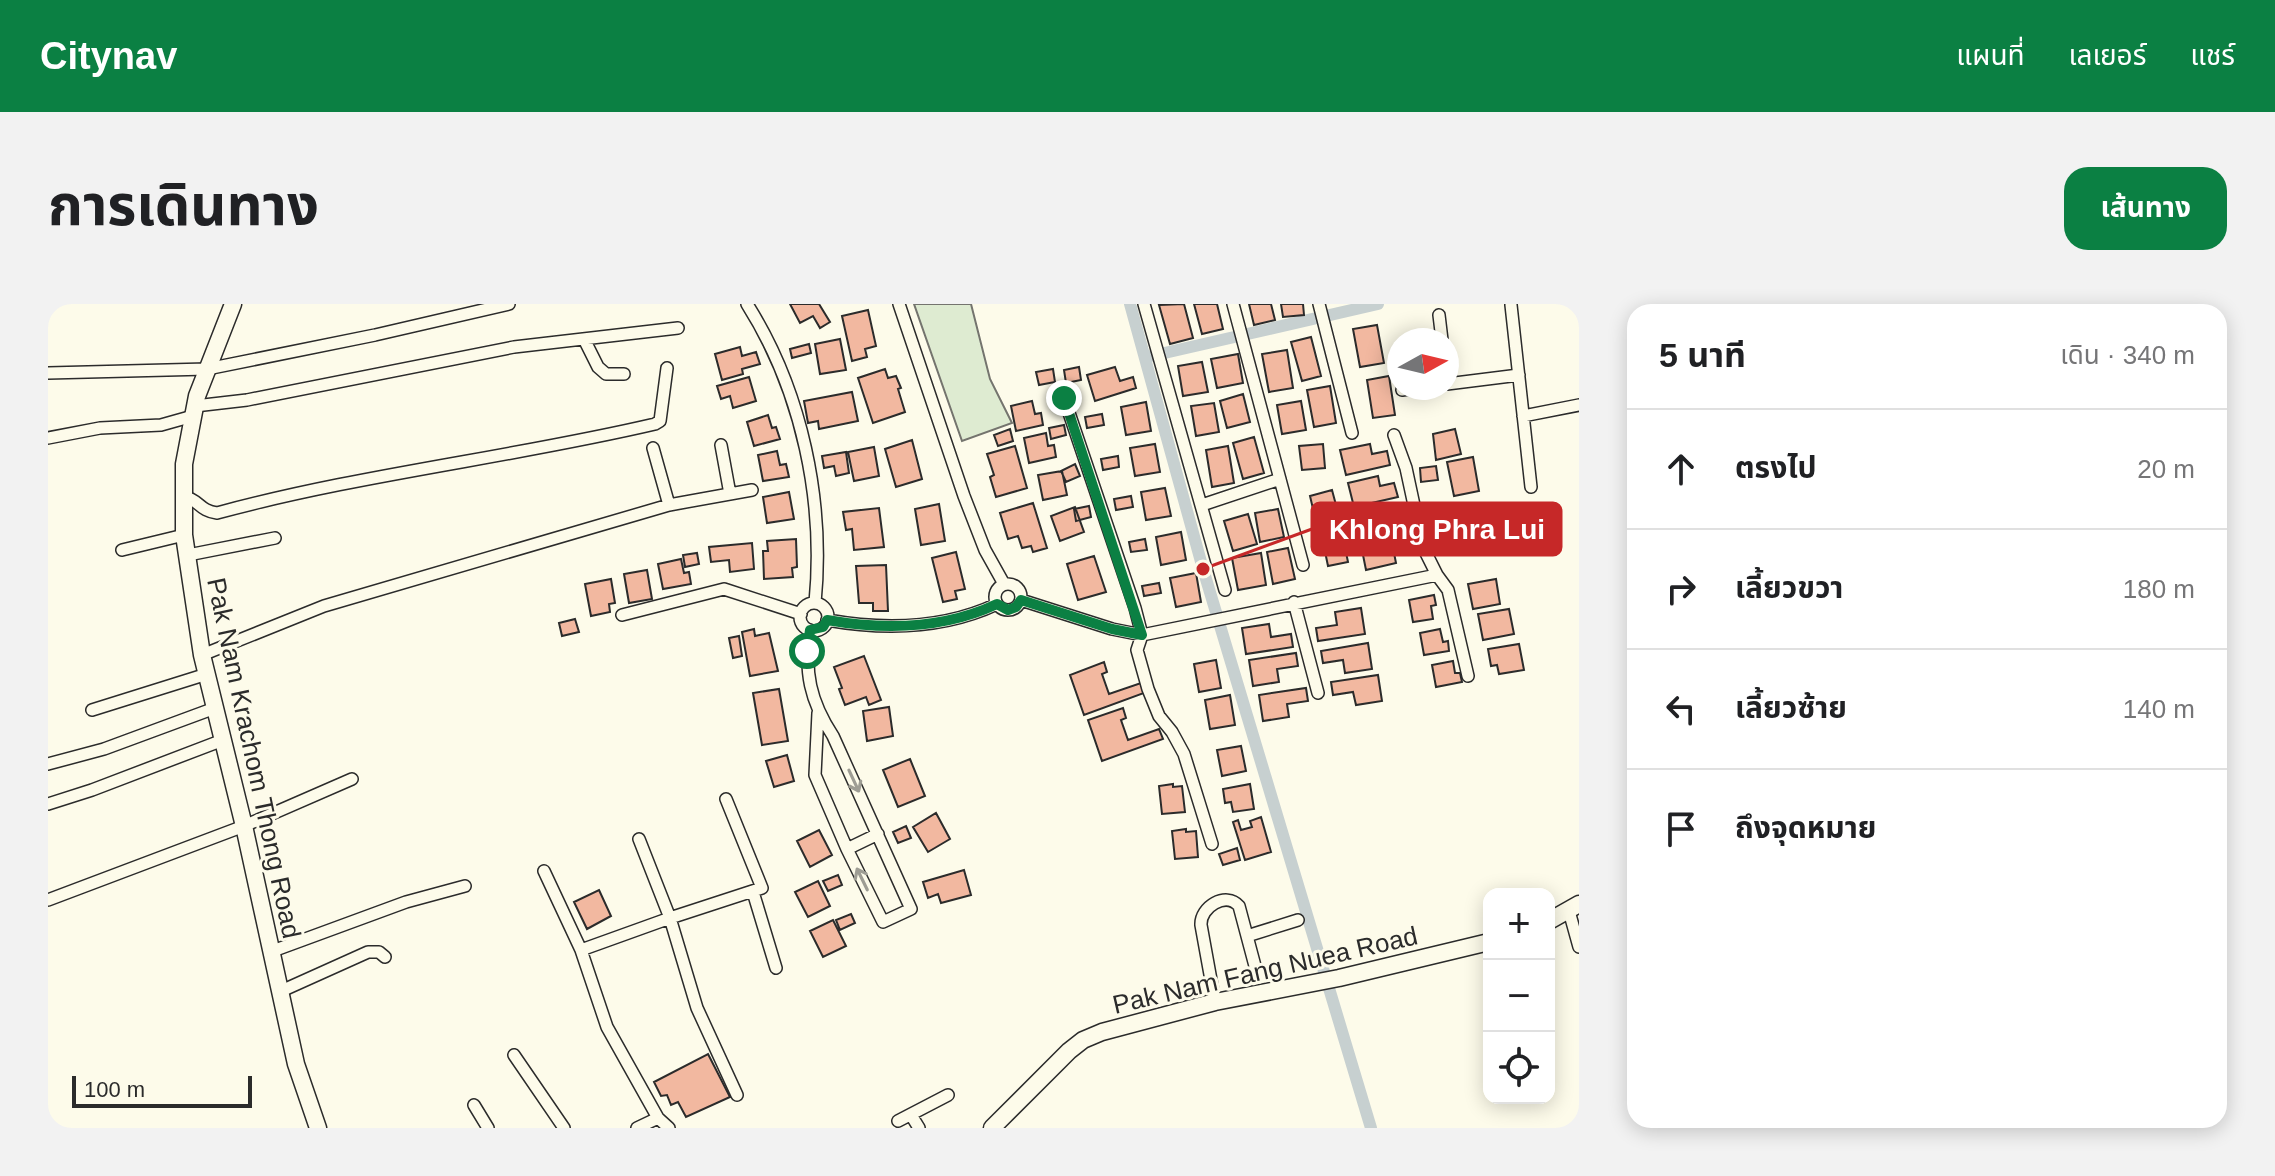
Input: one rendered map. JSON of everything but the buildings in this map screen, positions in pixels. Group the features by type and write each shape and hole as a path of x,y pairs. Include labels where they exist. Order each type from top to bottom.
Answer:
{"street":[{"name":"Pak Nam Krachom Thong Road","path":"233,304 194,411 184,464 184,535 202,655 244,826 279,992 303,1088 318,1128"},
{"path":"48,373 207,369 509,304"},
{"path":"747,304 780,370 812,475 817,584 815,603"},
{"path":"899,304 985,550 1004,584 1017,587 1021,600"},
{"path":"1144,304 1225,590"},
{"path":"1233,304 1303,565"},
{"path":"1511,305 1531,487"},
{"path":"1321,313 1352,433"},
{"path":"1439,315 1441,328"},
{"path":"48,438 100,428 161,425 194,411 514,347 678,328"},
{"path":"584,339 598,367 606,374 624,374"},
{"path":"184,497 192,498 206,511 217,513 290,493 501,457 655,424 660,421 667,368"},
{"path":"1459,383 1519,375"},
{"path":"1064,398 1142,635 1137,650 1148,689 1159,716 1184,754 1212,844"},
{"path":"1523,416 1579,405"},
{"path":"1394,435 1406,468 1423,547 1448,590 1468,676"},
{"path":"721,445 730,494"},
{"path":"653,448 669,505"},
{"path":"1202,505 1280,479"},
{"path":"202,655 324,606 669,505 752,490"},
{"path":"122,550 184,535"},
{"path":"188,555 275,538"},
{"path":"1021,600 1112,629 1142,635 1437,575"},
{"path":"997,604 995,593 1004,584"},
{"path":"622,615 724,589 801,614"},
{"path":"997,604 1008,610 1016,607 1021,600"},
{"path":"1294,602 1318,693"},
{"path":"815,603 825,608 827,620 823,627 810,630 803,625 801,614 807,605 815,603"},
{"path":"827,620 890,628 970,617 997,604"},
{"path":"810,630 808,669 818,713 815,775 883,922 911,909 833,736 818,713"},
{"path":"92,710 207,674"},
{"path":"48,764 104,749 215,708"},
{"path":"48,804 223,740"},
{"path":"48,900 244,826 352,779"},
{"path":"581,950 762,888 726,799"},
{"path":"847,849 878,834"},
{"path":"639,839 670,918 697,1008 737,1095"},
{"path":"544,871 581,950 607,1027 658,1118 669,1128"},
{"path":"270,952 406,902 465,886"},
{"path":"753,892 776,968"},
{"path":"1215,1002 1200,916 1204,909 1227,899 1239,906 1255,966"},
{"path":"1555,918 1574,908 1579,947"},
{"path":"1247,936 1298,920"},
{"name":"Pak Nam Fang Nuea Road","path":"992,1128 1083,1040 1215,1002 1321,982 1483,943"},
{"path":"279,992 368,952 379,952 385,957"},
{"path":"514,1055 564,1128"},
{"path":"898,1121 948,1095"},
{"path":"474,1105 488,1128"},
{"path":"911,1115 919,1128"},
{"path":"637,1128 658,1118"}],"green space":[{"path":"914,304 971,304 990,379 1012,423 962,441"}],"waterway":[{"path":"1130,304 1203,569 1371,1128"},
{"path":"1147,357 1378,304"}],"place":[{"name":"Khlong Phra Lui","path":"1203,569"}],"route":[{"path":"807,651 810,630 823,627 827,620 890,628 970,617 997,604 1008,610 1016,607 1021,600 1112,629 1142,635 1064,398"}]}
